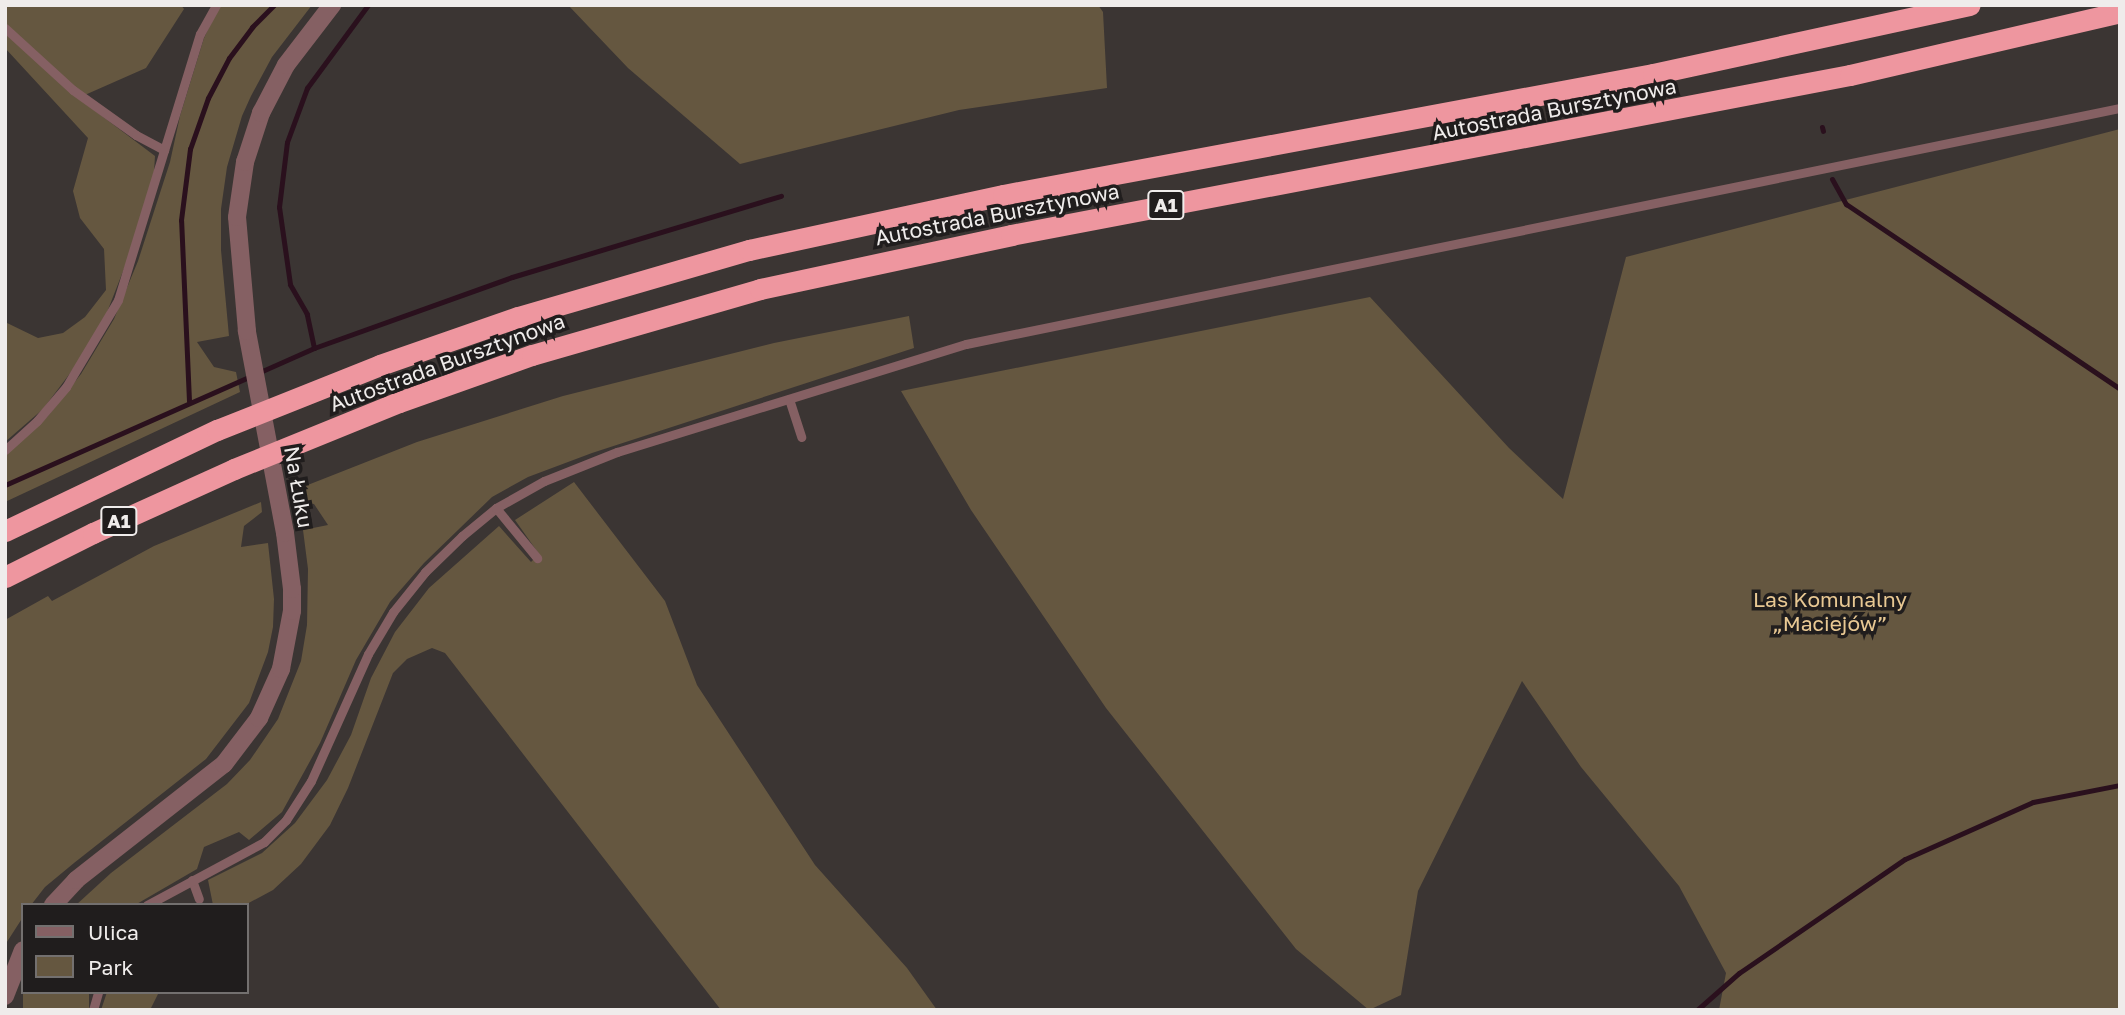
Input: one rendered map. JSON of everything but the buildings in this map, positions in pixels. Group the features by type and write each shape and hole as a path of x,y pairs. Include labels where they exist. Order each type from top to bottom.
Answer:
{"highway":[{"name":"Autostrada Bursztynowa","path":"5,531 217,430 380,365 532,313 749,250 1003,195 1666,71 1970,5"},
{"name":"Autostrada Bursztynowa","path":"5,577 93,533 234,469 399,402 532,355 735,296 894,258 1824,81 2119,12"}],"street":[{"name":"Na Łuku","path":"55,903 76,880 224,764 259,718 281,670 292,611 285,533 247,331 237,217 247,155 261,113 275,82 299,46 332,5"},
{"path":"5,996 21,955"}],"lane":[{"path":"5,450 37,421 66,387 118,300 133,260 200,34 216,5"},
{"path":"5,27 73,90 136,135 164,150"},
{"path":"151,903 264,842 286,820 311,781 368,654 393,612 425,572 496,508 544,481 617,452 966,344 2120,108"},
{"path":"789,399 801,437"},
{"path":"496,508 537,558"},
{"path":"192,880 199,900"}],"green space":[{"path":"5,5 181,5 184,9 146,68 78,98 155,156 154,172 134,243 104,320 74,368 43,409 5,442 5,322 38,338 63,333 85,317 106,290 104,249 80,218 73,191 88,138 5,48"},
{"path":"220,5 312,5 272,57 251,96 242,116 227,167 221,209 221,250 229,336 197,342 214,367 236,372 240,392 5,502 5,455 48,416 81,374 114,319 138,261 170,162 180,116 204,38"},
{"path":"568,5 1098,5 1103,12 1107,88 959,110 740,164 628,68"},
{"name":"Las Komunalny „Maciejów”","path":"2120,129 2120,1010 1719,1010 1726,973 1679,886 1581,767 1522,681 1418,891 1401,995 1369,1010 1296,949 1106,708 971,510 901,391 1370,297 1509,448 1563,499 1626,257"},
{"path":"909,316 914,348 592,453 528,477 492,497 424,563 390,602 356,660 320,743 282,812 249,840 239,832 204,847 197,869 138,903 78,903 111,873 227,784 250,760 278,719 301,661 307,625 308,569 303,530 328,525 314,504 297,502 295,490 417,442 563,396 774,343"},
{"path":"574,482 665,601 697,685 815,865 907,968 937,1010 721,1010 445,653 432,648 407,659 393,673 348,788 330,825 301,864 273,890 248,903 213,903 208,880 262,853 295,823 327,780 351,735 371,678 395,632 429,588 499,526 531,562 539,554 515,520"},
{"path":"261,502 262,512 244,526 241,547 268,543 274,599 273,627 268,652 249,703 206,759 45,887 33,903 21,903 21,920 5,945 5,620 48,596 52,601 154,546"},
{"path":"23,994 89,994 89,1010 23,1010"},
{"path":"106,994 158,994 150,1010 101,1010"}],"waterway":[{"path":"189,401 181,220 190,149 208,98 229,58 252,27 274,5"},
{"path":"314,348 307,314 290,284 279,207 287,142 307,88 368,5"},
{"path":"1822,127 1823,131"},
{"path":"1832,179 1846,204 2120,389"},
{"path":"5,485 314,348 512,277 781,196"},
{"path":"1697,1010 1739,973 1905,859 2033,802 2120,785"}]}
